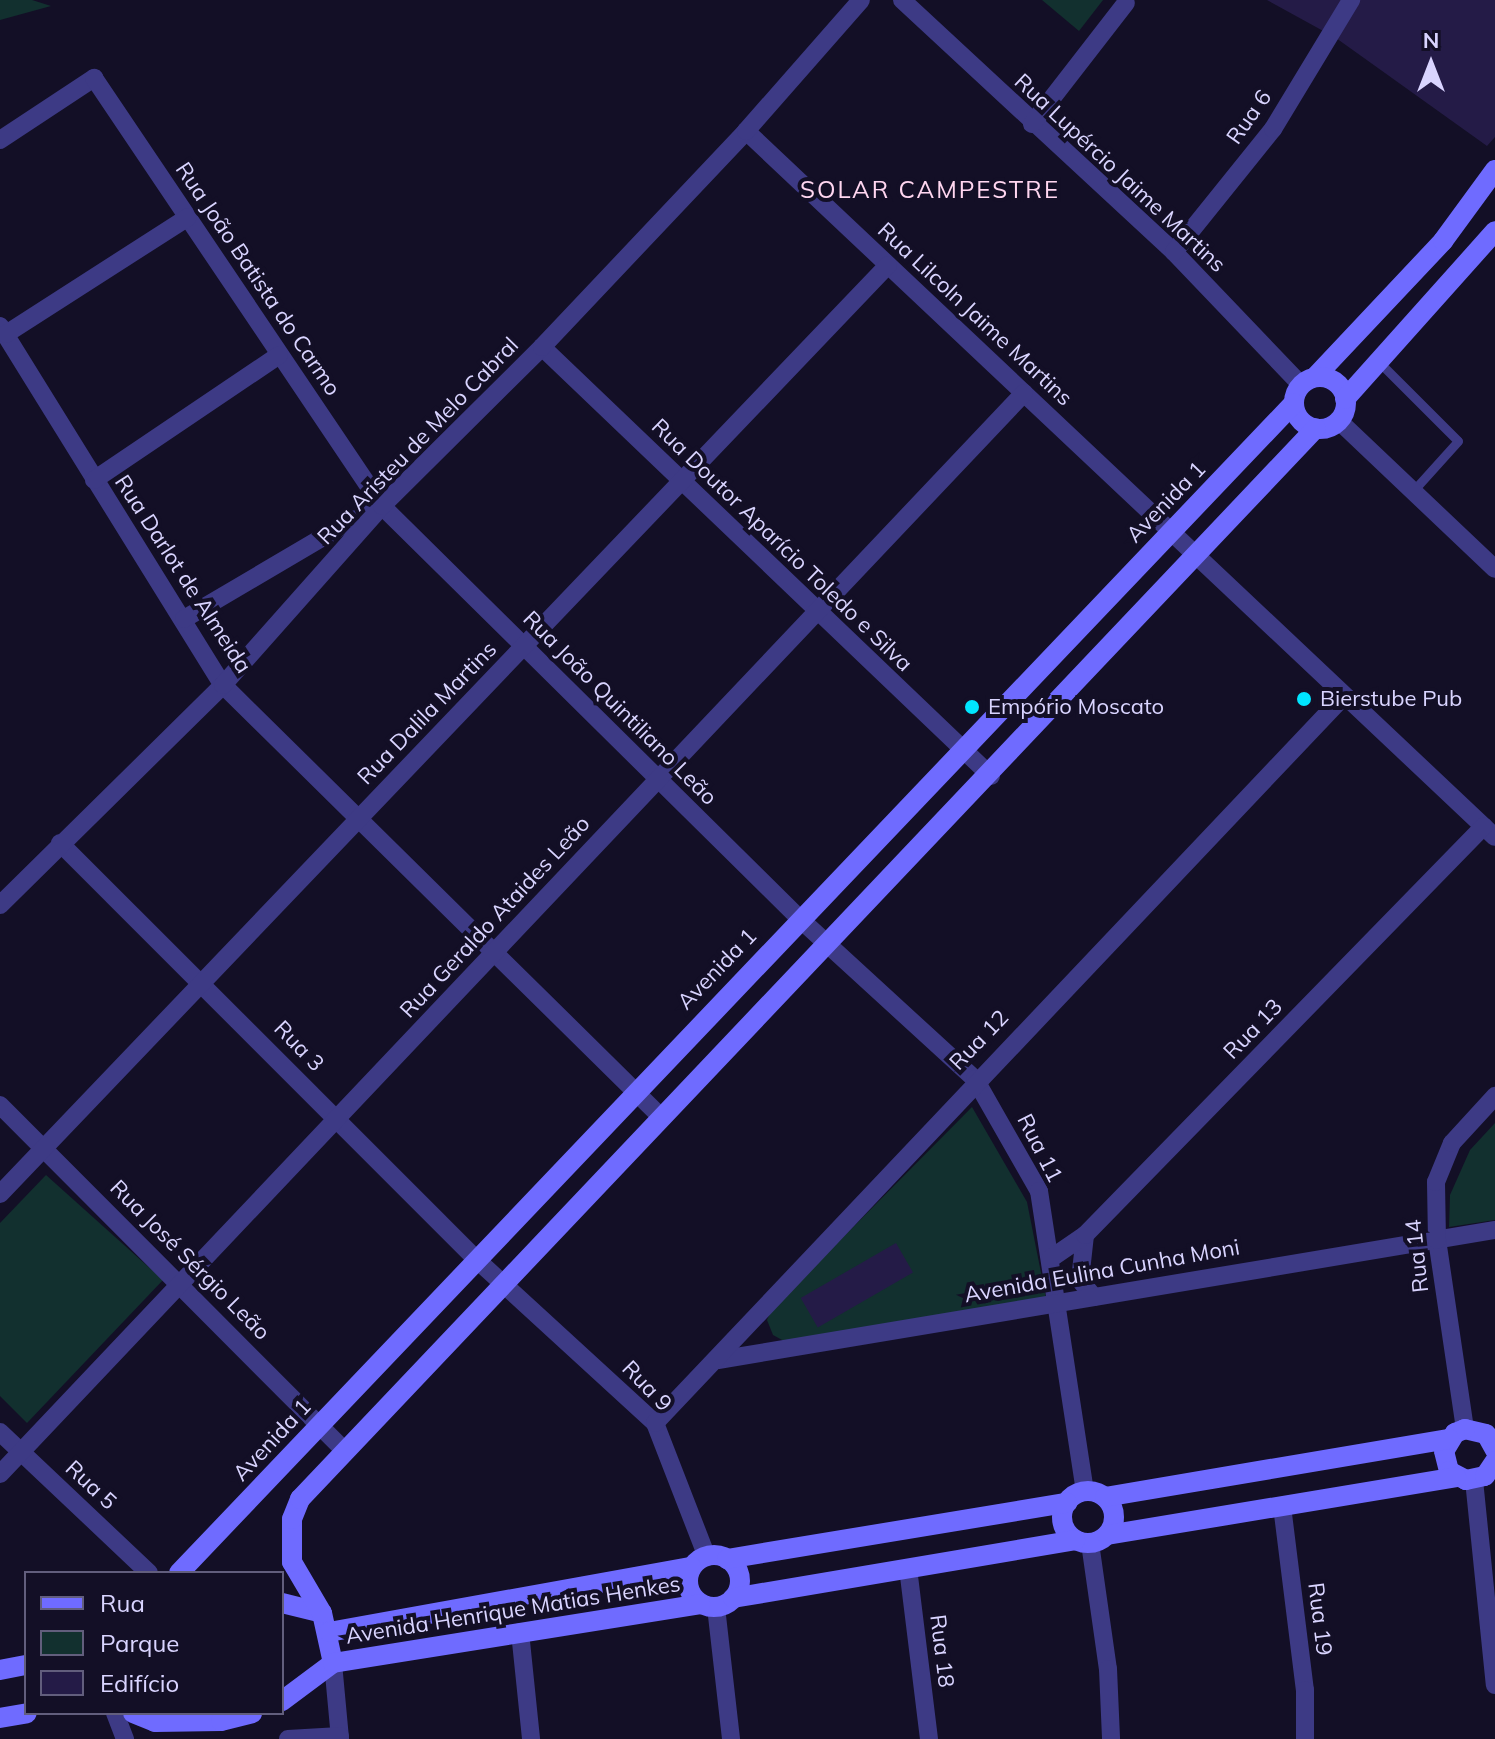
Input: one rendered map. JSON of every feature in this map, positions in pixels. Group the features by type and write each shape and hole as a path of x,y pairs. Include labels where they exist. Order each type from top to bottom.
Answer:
{"street":[{"name":"Rua Aristeu de Melo Cabral","path":"0,905 223,685 382,504 542,347 746,131 861,0"},
{"name":"Rua Lupércio Jaime Martins","path":"902,0 1032,124 1174,252 1304,388"},
{"name":"Rua 6","path":"1174,252 1273,129 1351,0"},
{"path":"1032,124 1126,3"},
{"name":"Rua João Batista do Carmo","path":"0,140 94,78 382,504"},
{"name":"Rua Lilcoln Jaime Martins","path":"746,131 1197,559"},
{"name":"Avenida 1","path":"181,1571 633,1091 1170,533 1443,241 1495,170"},
{"path":"3,330 188,217"},
{"path":"1338,420 1345,399 1493,239"},
{"name":"Rua Dalila Martins","path":"0,1194 888,265"},
{"name":"Rua Darlot de Almeida","path":"3,330 223,685 497,950 661,1117"},
{"name":"Rua Doutor Aparício Toledo e Silva","path":"542,347 960,750 991,776"},
{"path":"94,480 279,355"},
{"path":"1316,428 1299,419 1304,388 1336,382 1345,399"},
{"name":"Rua Geraldo Ataides Leão","path":"0,1474 1024,393"},
{"path":"1338,420 1495,569"},
{"path":"288,1739 340,1737 326,1623 292,1562 292,1519 300,1499 826,942 991,776 1197,559 1316,428 1338,420"},
{"path":"184,619 382,504"},
{"name":"Rua João Quintiliano Leão","path":"382,504 826,942"},
{"path":"1197,559 1490,831"},
{"name":"Rua 12","path":"655,1423 718,1360 975,1079 1344,696"},
{"name":"Rua 13","path":"1050,1259 1085,1235 1490,831"},
{"name":"Rua 3","path":"60,843 203,982 476,1259 504,1283"},
{"name":"Rua 11","path":"826,942 975,1079 1039,1191 1055,1304 1095,1494"},
{"name":"Rua 14","path":"1478,1437 1437,1240 1436,1182 1452,1143 1495,1096"},
{"name":"Rua José Sérgio Leão","path":"0,1105 344,1450"},
{"name":"Avenida Eulina Cunha Moni","path":"718,1360 1495,1230"},
{"path":"1085,1235 1080,1280 1094,1297"},
{"name":"Rua 9","path":"504,1283 655,1423 708,1561"},
{"name":"Rua 5","path":"0,1432 147,1571"},
{"path":"1478,1437 1444,1462 1482,1472 1495,1685"},
{"path":"1091,1539 1063,1524 1067,1503 1095,1494 1478,1437"},
{"name":"Avenida Henrique Matias Henkes","path":"333,1663 716,1603 1482,1472"},
{"path":"1091,1539 1114,1514 1095,1494"},
{"name":"Avenida Henrique Matias Henkes","path":"326,1623 1067,1503"},
{"name":"Rua 19","path":"1282,1506 1305,1690 1305,1739"},
{"path":"1091,1539 1108,1669 1111,1739"},
{"path":"716,1603 688,1588 708,1561 739,1578 716,1603 731,1739"},
{"name":"Rua 18","path":"908,1568 929,1739"},
{"path":"284,1604 326,1623"},
{"path":"520,1632 531,1739"},
{"path":"284,1700 333,1663"},
{"path":"0,1670 24,1665"},
{"path":"0,1718 24,1714"},
{"path":"116,1715 125,1739"},
{"path":"138,1715 155,1722 221,1721 244,1715"}],"lane":[{"path":"1380,363 1458,441 1413,491"}],"green space":[{"path":"0,0 32,0 51,6 0,20"},
{"path":"1042,0 1103,0 1079,31"},
{"path":"972,1107 1027,1202 1046,1298 784,1341 773,1335 767,1320 772,1309"},
{"path":"1495,1123 1495,1220 1449,1227 1450,1195 1470,1150"},
{"path":"46,1175 163,1280 27,1423 0,1396 0,1223"}],"building":[{"path":"1267,0 1495,0 1495,137 1487,146 1336,38"},
{"path":"896,1243 913,1272 818,1327 801,1298"}],"place":[{"name":"Bierstube Pub","path":"1304,699"},
{"name":"Empório Moscato","path":"972,707"}],"district":[{"name":"SOLAR CAMPESTRE","path":"930,190"}]}
